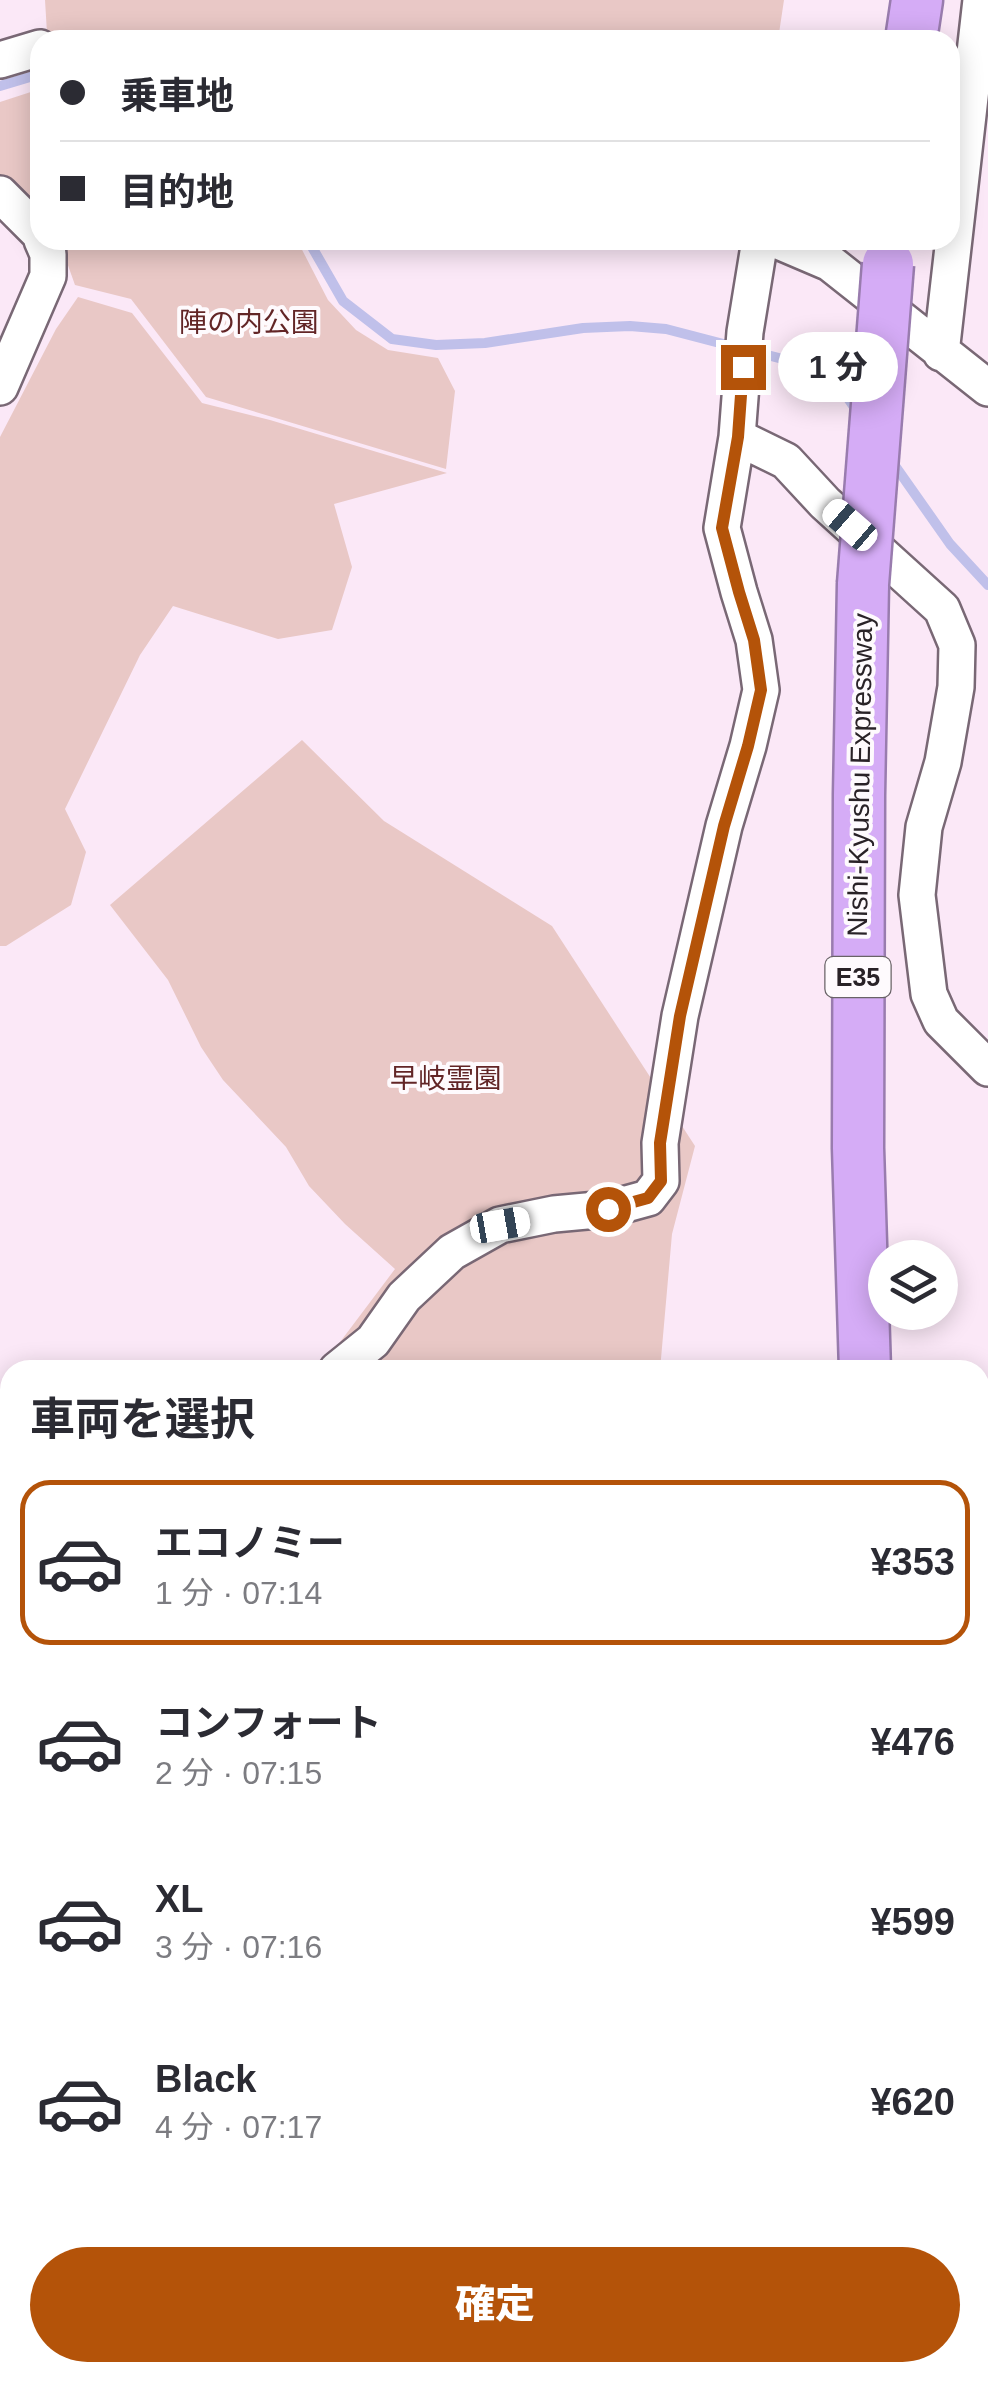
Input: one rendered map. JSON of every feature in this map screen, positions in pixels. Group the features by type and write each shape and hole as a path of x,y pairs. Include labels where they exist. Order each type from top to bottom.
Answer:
{"highway":[{"path":"913,30 916,0"},
{"name":"Nishi-Kyushu Expressway","path":"865,1360 858,1148 863,584 889,252"}],"street":[{"path":"960,185 981,0"},
{"path":"0,60 30,51"},
{"path":"0,194 30,225"},
{"path":"0,387 48,276 46,250"},
{"path":"349,1360 373,1341 404,1297 452,1252 500,1225 608,1209 648,1198 661,1181 660,1143 680,1016 724,826 761,690 754,640 722,528 738,437 745,332 758,250"},
{"path":"799,250 830,263 988,388"},
{"path":"941,353 953,250"},
{"path":"738,437 786,461 824,503 942,608 957,646 956,687 943,762 924,827 917,895 929,994 941,1021 988,1068"}],"green space":[{"path":"45,0 784,0 780,30 47,30"},
{"path":"30,92 30,206 0,178 0,102"},
{"name":"陣の内公園","path":"63,250 302,250 328,300 356,330 388,350 438,358 455,391 446,469 206,397 131,299 75,285"},
{"path":"78,297 132,313 202,403 447,473 334,504 352,567 332,630 278,639 173,606 140,655 65,809 86,852 71,905 6,946 0,946 0,437 56,329"},
{"name":"早岐霊園","path":"302,740 384,821 552,926 695,1146 672,1234 661,1360 327,1360 395,1269 309,1186 286,1147 223,1080 201,1047 168,980 110,905"}],"waterway":[{"path":"0,86 30,77"},
{"path":"314,250 343,301 392,339 436,345 485,343 583,328 630,326 666,329 735,347"},
{"path":"752,351 798,363 839,385 858,413"},
{"path":"891,460 950,544 988,585"}],"route":[{"path":"608,1209 648,1198 661,1181 660,1143 680,1016 724,826 761,690 754,640 722,528 738,437 743,367"}]}
